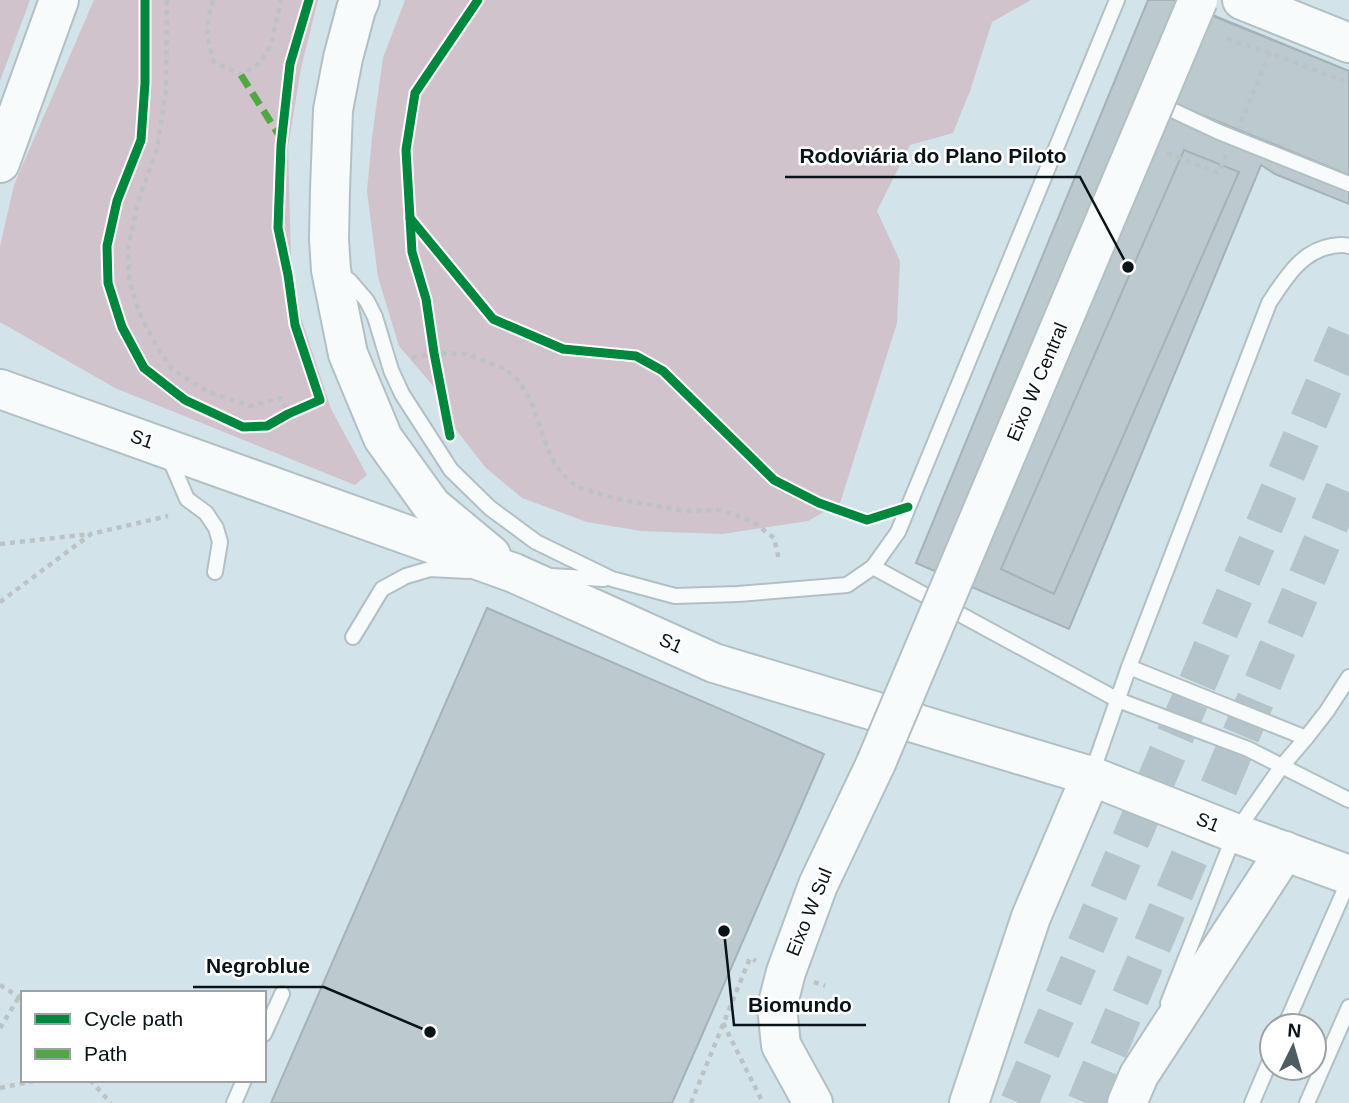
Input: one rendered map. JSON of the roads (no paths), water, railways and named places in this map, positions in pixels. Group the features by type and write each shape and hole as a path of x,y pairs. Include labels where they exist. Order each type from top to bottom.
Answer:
{"main road":[{"path":"0,163 59,0"},
{"path":"360,0 343,58 333,110 329,239 331,270 348,354 383,438 432,506 514,573"},
{"name":"Eixo W Central","path":"876,763 1198,0"},
{"path":"1242,0 1349,43"},
{"name":"S1","path":"0,389 514,573 714,663 1091,776 1349,877"},
{"name":"Eixo W Sul","path":"813,1103 781,1045 778,1007 786,972 818,885 876,763"},
{"path":"969,1103 1031,917 1091,776"},
{"path":"1133,1089 1285,851"}],"lane":[{"path":"331,270 350,281 367,301 402,394 451,470 490,508 537,542 612,579 675,596 848,585 873,568 898,532 1117,0"},
{"path":"1154,102 1349,184"},
{"path":"1091,776 1129,667 1269,303 1290,272 1307,256 1327,247 1345,244 1349,246"},
{"path":"165,447 187,499 206,513 216,528 220,542 215,572"},
{"path":"873,568 1118,700 1248,749 1349,800"},
{"path":"353,637 382,589 406,576 430,569 612,579"},
{"path":"1129,667 1306,738"},
{"path":"1133,1089 1235,833 1282,765 1327,711 1349,677"},
{"path":"1291,1012 1349,877"},
{"path":"266,1030 282,994"},
{"path":"1307,1103 1349,1007"},
{"path":"234,1103 243,1082"},
{"path":"1252,1103 1261,1082"}],"tunnel":[{"path":"1019,1103 1349,326"},
{"path":"1086,1103 1349,478"}],"place":[{"name":"Rodoviária do Plano Piloto","path":"1128,267"},
{"name":"Biomundo","path":"724,931"},
{"name":"Negroblue","path":"430,1032"}]}
